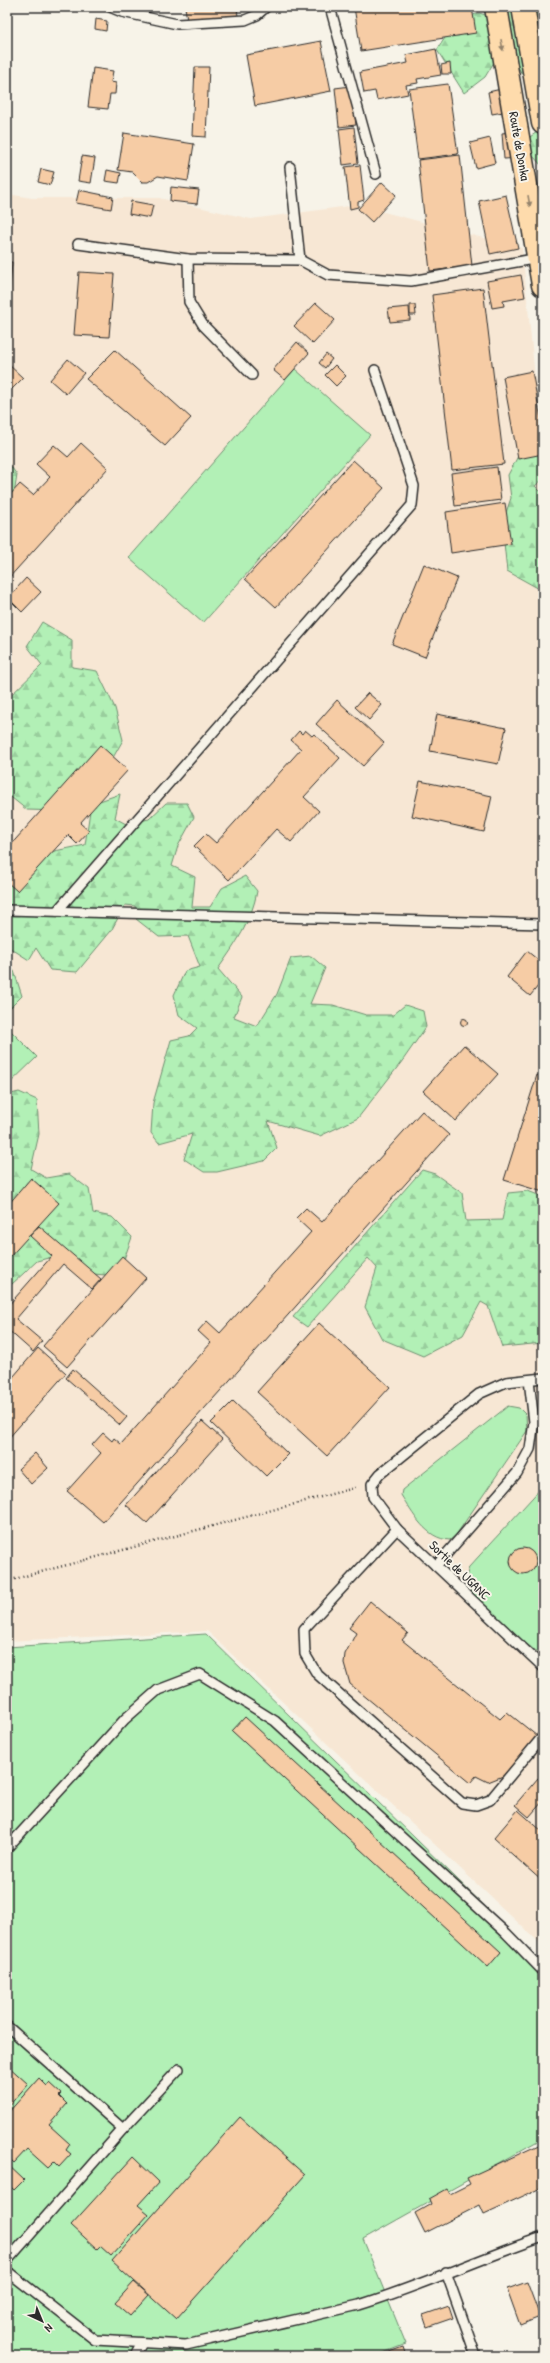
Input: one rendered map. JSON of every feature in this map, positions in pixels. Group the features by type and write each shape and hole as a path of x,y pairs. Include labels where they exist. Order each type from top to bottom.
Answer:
{"main road":[{"name":"Route de Donka","path":"496,7 543,285"},
{"name":"Route de Donka","path":"523,7 543,123"}],"lane":[{"path":"110,7 122,12 176,24 245,20 257,15 266,7"},
{"path":"330,7 376,174"},
{"path":"290,167 300,260"},
{"path":"78,244 188,259 300,260 328,275 411,281 539,258"},
{"path":"188,259 189,302 202,325 252,375"},
{"path":"57,911 412,505 414,486 374,370"},
{"path":"7,910 543,924"},
{"path":"372,1484 380,1474 479,1394 506,1382 543,1378"},
{"path":"436,1566 517,1473 530,1449 534,1422 529,1380"},
{"name":"Sortie de UGANC","path":"372,1484 373,1497 397,1529 543,1667"},
{"path":"397,1529 304,1629 305,1654 317,1674 462,1803 476,1805 490,1800 543,1736"},
{"path":"7,1848 126,1719 158,1690 200,1674 275,1721 506,1933 543,1971"},
{"path":"7,2026 123,2129"},
{"path":"7,2261 123,2129 179,2069"},
{"path":"7,2271 95,2340 186,2345 359,2305 387,2297 446,2272 543,2237"},
{"path":"446,2272 476,2356"},
{"path":"135,2356 142,2343"}],"path":[{"path":"7,1581 372,1484"}],"shaded area":[{"path":"7,194 32,198 159,198 251,219 357,205 522,248 543,458 543,1946 207,1631 7,1641"}],"green space":[{"path":"509,7 543,7 543,97 527,83 505,44 485,77 464,93 437,50 456,21 479,13 499,19"},
{"path":"543,128 543,167 521,143"},
{"path":"295,369 370,435 203,623 129,558"},
{"path":"535,440 543,454 543,479 535,486 543,494 543,591 507,571 502,524 511,498 508,475 525,443"},
{"path":"7,461 17,475 13,501 7,504"},
{"path":"42,622 72,640 72,667 97,671 115,708 123,740 102,777 61,811 27,810 7,794 7,699 42,665 27,646"},
{"path":"120,794 115,818 126,824 149,819 166,803 187,803 194,817 178,846 172,866 195,877 192,907 210,907 222,888 245,876 257,891 255,902 247,923 218,969 242,997 234,1017 257,1026 277,994 291,958 311,956 325,968 310,1004 333,1005 366,1015 393,1015 405,1005 423,1011 426,1027 403,1060 358,1118 320,1136 268,1121 277,1148 264,1161 217,1172 204,1172 184,1159 192,1134 159,1143 151,1133 153,1103 171,1040 189,1036 197,1028 179,1015 174,995 185,971 200,967 188,936 159,937 136,919 135,906 125,905 111,931 77,972 50,970 36,948 29,960 7,946 6,894 8,882 14,872 21,865 41,855 85,845 91,804"},
{"path":"7,967 14,971 22,996 7,1011"},
{"path":"7,1027 37,1057 7,1086"},
{"path":"19,1092 37,1100 39,1134 31,1169 46,1178 69,1174 89,1189 93,1213 112,1217 132,1237 118,1276 81,1273 63,1254 37,1261 12,1284 7,1283 7,1095"},
{"path":"422,1170 435,1174 462,1193 466,1221 502,1220 508,1193 528,1191 543,1197 543,1223 538,1265 543,1268 543,1343 502,1347 488,1306 481,1302 463,1335 423,1356 382,1339 365,1307 377,1268 368,1258 307,1327 293,1317"},
{"path":"508,1406 519,1408 526,1415 527,1431 456,1535 450,1540 441,1539 427,1530 415,1517 401,1495 402,1490"},
{"path":"543,1486 543,1657 474,1602 466,1591 466,1578 469,1567"},
{"path":"206,1634 543,1963 543,2138 363,2239 406,2344 375,2356 7,2356 7,1647"}],"building":[{"path":"185,7 237,7 238,17 187,21"},
{"path":"354,7 472,7 476,33 361,51"},
{"path":"96,19 107,21 106,31 95,29"},
{"path":"321,41 331,91 255,106 246,55"},
{"path":"436,49 441,75 417,79 418,83 406,85 408,94 377,100 375,91 364,93 360,72 408,63 406,55"},
{"path":"450,63 451,74 442,74 441,65"},
{"path":"195,67 209,67 206,137 192,136"},
{"path":"93,68 113,71 111,82 116,83 115,94 110,94 108,109 88,107"},
{"path":"448,84 458,154 418,159 409,89"},
{"path":"351,86 356,125 339,127 335,88"},
{"path":"510,87 514,110 492,114 488,92"},
{"path":"354,127 358,163 343,165 339,129"},
{"path":"519,131 521,158 504,159 502,133"},
{"path":"124,133 194,144 188,181 158,176 148,182 142,182 132,172 118,170"},
{"path":"490,138 495,163 476,168 470,143"},
{"path":"460,155 472,266 430,271 418,160"},
{"path":"82,156 95,158 91,183 78,181"},
{"path":"360,165 364,200 358,202 358,207 350,209 345,167"},
{"path":"41,169 54,172 50,185 38,182"},
{"path":"107,170 121,173 119,183 105,181"},
{"path":"382,182 396,195 372,222 358,209"},
{"path":"171,187 199,190 197,204 170,201"},
{"path":"79,190 113,197 111,209 76,203"},
{"path":"506,195 518,248 490,254 479,201"},
{"path":"131,201 153,205 150,218 129,214"},
{"path":"7,262 12,262 9,303 7,303"},
{"path":"79,272 114,274 109,337 74,335"},
{"path":"521,275 525,297 503,301 504,306 492,308 487,281"},
{"path":"483,288 504,464 452,470 432,295"},
{"path":"316,303 335,320 313,344 294,326"},
{"path":"410,305 415,305 416,315 410,315"},
{"path":"409,307 410,320 390,322 388,309"},
{"path":"297,342 309,353 285,380 273,370"},
{"path":"115,350 191,418 165,446 86,379"},
{"path":"326,354 332,359 325,368 319,363"},
{"path":"68,359 84,373 66,394 50,380"},
{"path":"7,363 23,378 7,394"},
{"path":"335,365 346,376 336,386 325,375"},
{"path":"532,371 543,430 543,454 518,459 503,377"},
{"path":"81,443 108,468 7,580 7,498 20,484 33,495 50,477 36,464 54,445 68,457"},
{"path":"353,460 384,488 276,607 245,579"},
{"path":"497,467 501,500 455,506 451,473"},
{"path":"505,503 511,544 451,553 446,512"},
{"path":"424,564 457,578 425,657 392,644"},
{"path":"26,578 41,592 22,612 8,598"},
{"path":"368,693 382,705 369,720 355,707"},
{"path":"337,700 384,743 363,766 316,724"},
{"path":"437,714 506,728 498,764 430,751"},
{"path":"305,730 312,736 314,734 340,758 304,797 319,811 291,842 276,829 229,880 194,846 206,834 216,843 301,749 291,740 299,731 302,734"},
{"path":"100,745 128,770 80,823 89,831 77,844 68,835 17,891 7,882 7,849"},
{"path":"420,781 492,796 484,832 412,816"},
{"path":"527,951 543,964 543,980 530,996 507,977"},
{"path":"464,1018 467,1019 467,1025 464,1026 461,1025 460,1022 461,1019"},
{"path":"464,1045 498,1074 456,1121 423,1091"},
{"path":"537,1075 543,1077 543,1192 504,1180"},
{"path":"422,1111 449,1135 103,1522 67,1491 101,1453 92,1445 103,1433 112,1441 114,1438 121,1444 211,1343 198,1331 207,1321 220,1333 311,1232 296,1218 306,1208 322,1222"},
{"path":"31,1178 59,1203 7,1260 7,1206"},
{"path":"39,1226 101,1279 92,1289 63,1264 16,1319 42,1341 33,1352 7,1329 7,1307 52,1256 30,1236"},
{"path":"122,1256 146,1278 67,1367 43,1346"},
{"path":"319,1323 390,1387 327,1456 257,1392"},
{"path":"38,1348 66,1373 7,1440 7,1384"},
{"path":"73,1369 127,1417 120,1425 66,1378"},
{"path":"233,1401 288,1454 266,1476 211,1423"},
{"path":"202,1421 222,1439 147,1523 126,1505"},
{"path":"35,1453 48,1468 31,1484 18,1469"},
{"path":"523,1548 532,1552 536,1561 532,1570 523,1574 514,1570 510,1561 514,1552"},
{"path":"370,1601 408,1633 402,1640 500,1719 507,1712 537,1736 503,1776 488,1782 476,1776 470,1783 350,1684 344,1663 345,1654 356,1633 349,1628"},
{"path":"245,1717 501,1952 488,1967 232,1731"},
{"path":"538,1778 543,1782 543,1801 529,1817 515,1805"},
{"path":"518,1810 543,1832 543,1882 494,1838"},
{"path":"7,2065 28,2084 7,2108"},
{"path":"39,2078 47,2086 49,2083 61,2094 59,2096 67,2104 49,2125 70,2144 66,2150 71,2154 59,2167 54,2162 48,2168 27,2149 14,2163 7,2156 7,2114"},
{"path":"240,2117 305,2175 176,2319 112,2261"},
{"path":"543,2143 543,2187 484,2214 480,2205 425,2233 415,2213 431,2204 429,2199 447,2189 450,2194 470,2184 467,2178"},
{"path":"133,2157 159,2182 138,2205 149,2214 111,2256 100,2246 97,2249 71,2225"},
{"path":"7,2164 24,2180 14,2190 7,2183"},
{"path":"134,2282 149,2295 130,2316 115,2303"},
{"path":"527,2282 540,2317 520,2325 507,2289"},
{"path":"449,2306 453,2318 427,2327 423,2315"},
{"path":"403,2347 406,2356 378,2356"}]}
